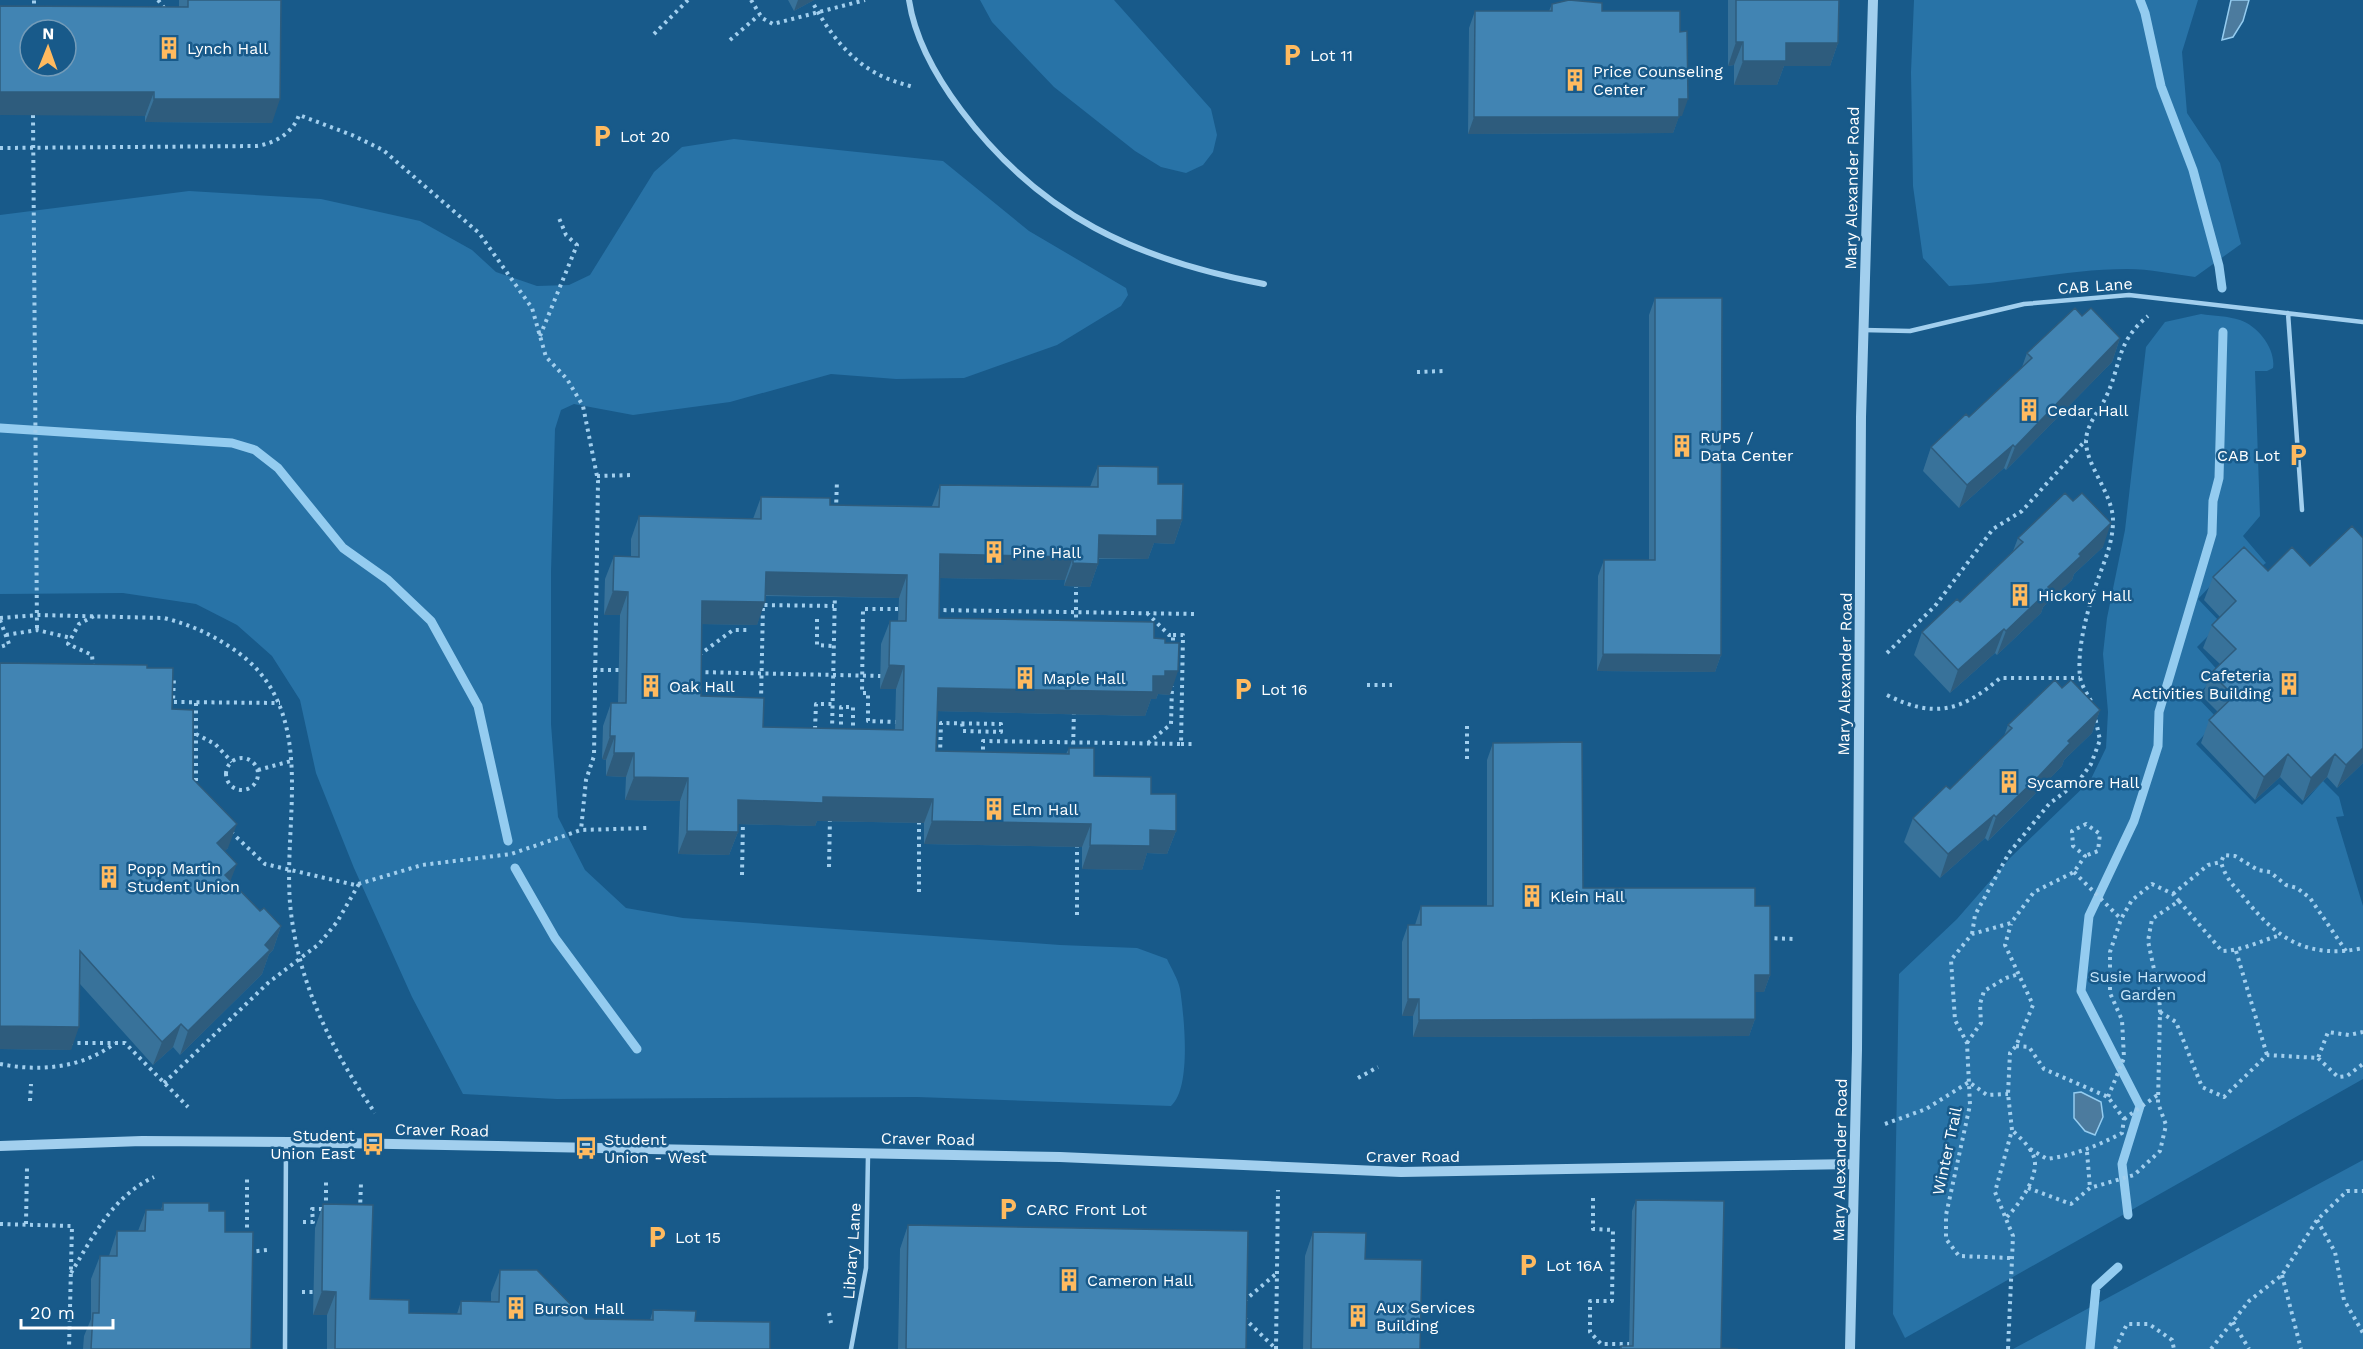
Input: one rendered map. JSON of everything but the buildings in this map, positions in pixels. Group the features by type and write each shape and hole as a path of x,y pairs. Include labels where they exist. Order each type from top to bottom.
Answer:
{"street":[{"path":"909,0 918,35 951,96 1004,159 1054,203 1093,227 1148,254 1192,268 1264,284"},
{"name":"Mary Alexander Road","path":"1850,1349 1863,330 1873,0"},
{"name":"Craver Road","path":"0,1146 142,1142 286,1142 1152,1160 1401,1172 1854,1164"}],"lane":[{"name":"CAB Lane","path":"1863,330 1910,331 2024,304 2129,295 2363,321"},
{"path":"2288,313 2302,510"},
{"path":"285,1349 286,1142"},
{"name":"Library Lane","path":"851,1349 866,1268 868,1153"}],"path":[{"path":"34,0 34,18"},
{"path":"158,0 171,16"},
{"path":"654,34 688,0"},
{"path":"751,0 759,15 773,24 865,0"},
{"path":"814,5 841,45 858,61 885,78 913,87"},
{"path":"23,9 46,9"},
{"path":"153,9 165,9"},
{"path":"730,40 759,15"},
{"path":"33,115 37,630"},
{"path":"0,148 256,146 280,138 292,128 299,115 326,124 382,150 479,233 532,308 546,357 567,380 583,406 597,476 593,670 594,756 586,780 581,830"},
{"path":"540,337 577,245 566,234 558,218"},
{"path":"1887,653 1935,606 1993,530 2022,511 2086,440 2092,420 2106,397 2120,350 2135,327 2170,298"},
{"path":"1417,372 1445,371"},
{"path":"2086,440 2107,493 2113,519 2112,539 2087,619 2080,678 2092,704"},
{"path":"597,476 634,475"},
{"path":"836,514 837,480"},
{"path":"832,733 835,583"},
{"path":"1076,632 1077,587"},
{"path":"761,708 763,605 834,606"},
{"path":"904,722 868,721 868,693 862,693 863,609 911,609"},
{"path":"935,610 1195,614"},
{"path":"970,619 971,610"},
{"path":"1146,613 1169,635 1183,635 1181,744"},
{"path":"0,647 9,644 0,619 38,615 164,618 201,630 239,652 267,680 280,704 288,731 291,761 291,912 300,957 328,1038 375,1113"},
{"path":"93,677 92,656 68,644 79,624 95,615"},
{"path":"818,619 817,645 833,646"},
{"path":"6,635 37,630 70,638"},
{"path":"696,657 733,630 748,630"},
{"path":"1173,635 1173,658"},
{"path":"593,670 624,670"},
{"path":"689,672 881,676"},
{"path":"162,678 174,678 173,702 280,704"},
{"path":"1887,695 1917,705 1952,709 1979,696 2000,678 2080,678"},
{"path":"1148,744 1171,724 1172,681"},
{"path":"1367,685 1392,685"},
{"path":"196,703 198,793"},
{"path":"815,729 816,704 832,704"},
{"path":"841,734 841,707 853,707 852,736 863,737"},
{"path":"1073,762 1074,708"},
{"path":"2012,923 1972,934 1975,915 2009,853 2049,804 2078,782 2091,764 2100,740 2094,713"},
{"path":"932,723 962,723 1001,724 1001,732 963,731 962,723"},
{"path":"940,766 941,723"},
{"path":"1467,725 1467,759"},
{"path":"196,734 215,744 232,762"},
{"path":"983,767 983,741 1194,744"},
{"path":"246,759 257,770 253,785 238,790 227,780 227,770 232,762 246,759"},
{"path":"257,770 291,761"},
{"path":"829,867 830,811"},
{"path":"919,892 920,815"},
{"path":"742,875 743,816"},
{"path":"224,823 256,858 265,864 350,885 422,865 511,855 581,830 647,828"},
{"path":"2008,1349 2010,1258 2013,1236 1995,1192 2012,1130 2008,1094 2010,1053 2016,1046 2032,1005 2005,945 2012,923 2034,892 2074,872 2085,856 2098,851 2100,834 2086,824 2072,831 2073,846 2085,856"},
{"path":"1077,839 1077,915"},
{"path":"2346,951 2315,905 2297,888 2286,885 2270,872 2258,870 2235,856 2224,855 2221,862 2235,891 2244,897 2261,920 2281,935 2311,949 2326,953 2346,951 2363,948"},
{"path":"2173,894 2208,865 2221,862"},
{"path":"2074,872 2121,919"},
{"path":"164,1083 267,984 319,944 331,931 360,884"},
{"path":"2108,1098 2124,1058 2122,1020 2110,993 2110,952 2121,919 2132,900 2152,884 2173,894 2222,951 2236,951 2252,943 2281,935"},
{"path":"2028,1188 2071,1204 2090,1188 2134,1175 2160,1151 2166,1125 2158,1103 2159,993 2148,941 2152,919 2179,901"},
{"name":"Winter Trail","path":"1972,934 1951,960 1955,1020 1967,1043 1970,1105 1946,1215 1946,1239 1959,1256 2010,1258"},
{"path":"1764,938 1794,939"},
{"path":"2236,951 2267,1055"},
{"path":"1967,1043 1981,1023 1980,1004 1984,991 2006,978 2019,974"},
{"path":"2160,1012 2176,1022 2202,1088 2224,1097 2267,1055 2318,1058 2338,1077 2347,1076 2363,1064"},
{"path":"2318,1058 2328,1032 2349,1035 2363,1032"},
{"path":"68,1043 125,1043 188,1107"},
{"path":"0,1064 32,1067 70,1064 102,1054 116,1043"},
{"path":"2012,1130 2030,1149 2047,1160 2074,1151 2087,1152 2122,1133 2124,1119 2108,1098 2044,1070 2029,1047 2016,1046"},
{"path":"1359,1078 1378,1067"},
{"path":"1885,1124 1926,1109 1969,1082 1987,1095 2008,1094"},
{"path":"30,1101 31,1084"},
{"path":"2124,1119 2159,1094"},
{"path":"2007,1217 2028,1188 2035,1164 2030,1149"},
{"path":"2087,1152 2090,1188"},
{"path":"26,1224 27,1168"},
{"path":"238,1236 247,1236 247,1176"},
{"path":"71,1274 112,1207 129,1192 154,1177"},
{"path":"326,1180 326,1209"},
{"path":"360,1216 361,1184"},
{"path":"1239,1312 1276,1349 1278,1190"},
{"path":"2211,1349 2249,1301 2282,1275 2317,1220 2347,1191 2363,1191"},
{"path":"1593,1198 1593,1229 1613,1230 1612,1301 1590,1300 1590,1332 1601,1344 1636,1344"},
{"path":"313,1222 312,1209 337,1209"},
{"path":"349,1209 360,1209"},
{"path":"2317,1220 2335,1252 2344,1300 2363,1333"},
{"path":"295,1222 324,1222"},
{"path":"0,1224 72,1226 69,1349"},
{"path":"239,1252 267,1252 267,1242"},
{"path":"1239,1306 1278,1273"},
{"path":"2282,1275 2301,1349"},
{"path":"829,1313 831,1323"},
{"path":"2233,1322 2249,1349"},
{"path":"2115,1349 2127,1324 2149,1324 2172,1340 2174,1349"}],"green space":[{"path":"980,0 1114,0 1211,109 1217,135 1213,152 1203,165 1186,173 1161,167 1135,151 1054,87 992,22"},
{"path":"1914,0 2198,0 2182,52 2187,113 2220,163 2241,244 2195,277 2127,269 1949,286 1923,258 1913,186 1911,72"},
{"path":"734,139 943,161 1029,231 1126,288 1128,295 1121,306 1057,345 964,378 896,379 831,374 730,402 633,415 574,404 561,410 555,429 551,572 551,724 558,817 585,870 626,908 683,918 1060,945 1137,948 1167,959 1180,989 1185,1050 1182,1084 1178,1097 1171,1106 917,1097 557,1099 463,1094 412,997 354,868 316,773 300,700 272,656 237,625 196,604 123,593 0,594 0,215 189,191 321,199 420,221 472,250 496,272 537,286 569,285 590,275 654,172 682,147"},
{"name":"Susie Harwood Garden","path":"2201,314 2240,320 2253,327 2269,346 2273,368 2267,371 2255,371 2260,516 2243,536 2266,563 2251,574 2234,561 2198,599 2221,623 2197,647 2220,673 2196,696 2218,719 2196,744 2255,804 2279,784 2302,805 2323,781 2339,797 2344,816 2336,817 2363,906 2363,1079 1905,1338 1893,1314 1899,974 1957,919 2011,857 2090,781 2106,748 2108,712 2103,654 2107,618 2125,530 2146,347 2165,322"},
{"path":"2363,1160 2363,1349 2013,1349"}],"shaded area":[{"path":"2231,0 2249,0 2243,21 2233,37 2222,40"},
{"path":"2081,1092 2101,1102 2103,1117 2095,1135 2085,1131 2074,1118 2074,1093"}],"waterway":[{"path":"2140,0 2161,86 2193,170 2219,266 2222,288"},
{"path":"2128,1215 2122,1164 2140,1106 2081,991 2089,916 2134,821 2158,746 2159,712 2212,534 2213,501 2219,478 2223,332"},
{"path":"0,428 232,443 255,450 278,468 343,548 388,580 431,621 478,706 508,841"},
{"path":"515,868 555,938 637,1049"},
{"path":"2090,1349 2096,1287 2118,1267"}],"place":[{"name":"Lynch Hall","path":"169,48"},
{"name":"Lot 11","path":"1292,55"},
{"name":"Price Counseling Center","path":"1575,80"},
{"name":"Lot 20","path":"602,136"},
{"name":"Cedar Hall","path":"2029,410"},
{"name":"RUP5 / Data Center","path":"1682,446"},
{"name":"CAB Lot","path":"2298,455"},
{"name":"Pine Hall","path":"994,552"},
{"name":"Hickory Hall","path":"2020,595"},
{"name":"Maple Hall","path":"1025,678"},
{"name":"Cafeteria Activities Building","path":"2289,684"},
{"name":"Oak Hall","path":"651,686"},
{"name":"Lot 16","path":"1243,689"},
{"name":"Sycamore Hall","path":"2009,782"},
{"name":"Elm Hall","path":"994,809"},
{"name":"Popp Martin Student Union","path":"109,877"},
{"name":"Klein Hall","path":"1532,896"},
{"name":"Student Union East","path":"373,1144"},
{"name":"Student Union - West","path":"586,1148"},
{"name":"CARC Front Lot","path":"1008,1209"},
{"name":"Lot 15","path":"657,1237"},
{"name":"Lot 16A","path":"1528,1265"},
{"name":"Cameron Hall","path":"1069,1280"},
{"name":"Burson Hall","path":"516,1308"},
{"name":"Aux Services Building","path":"1358,1316"}]}
